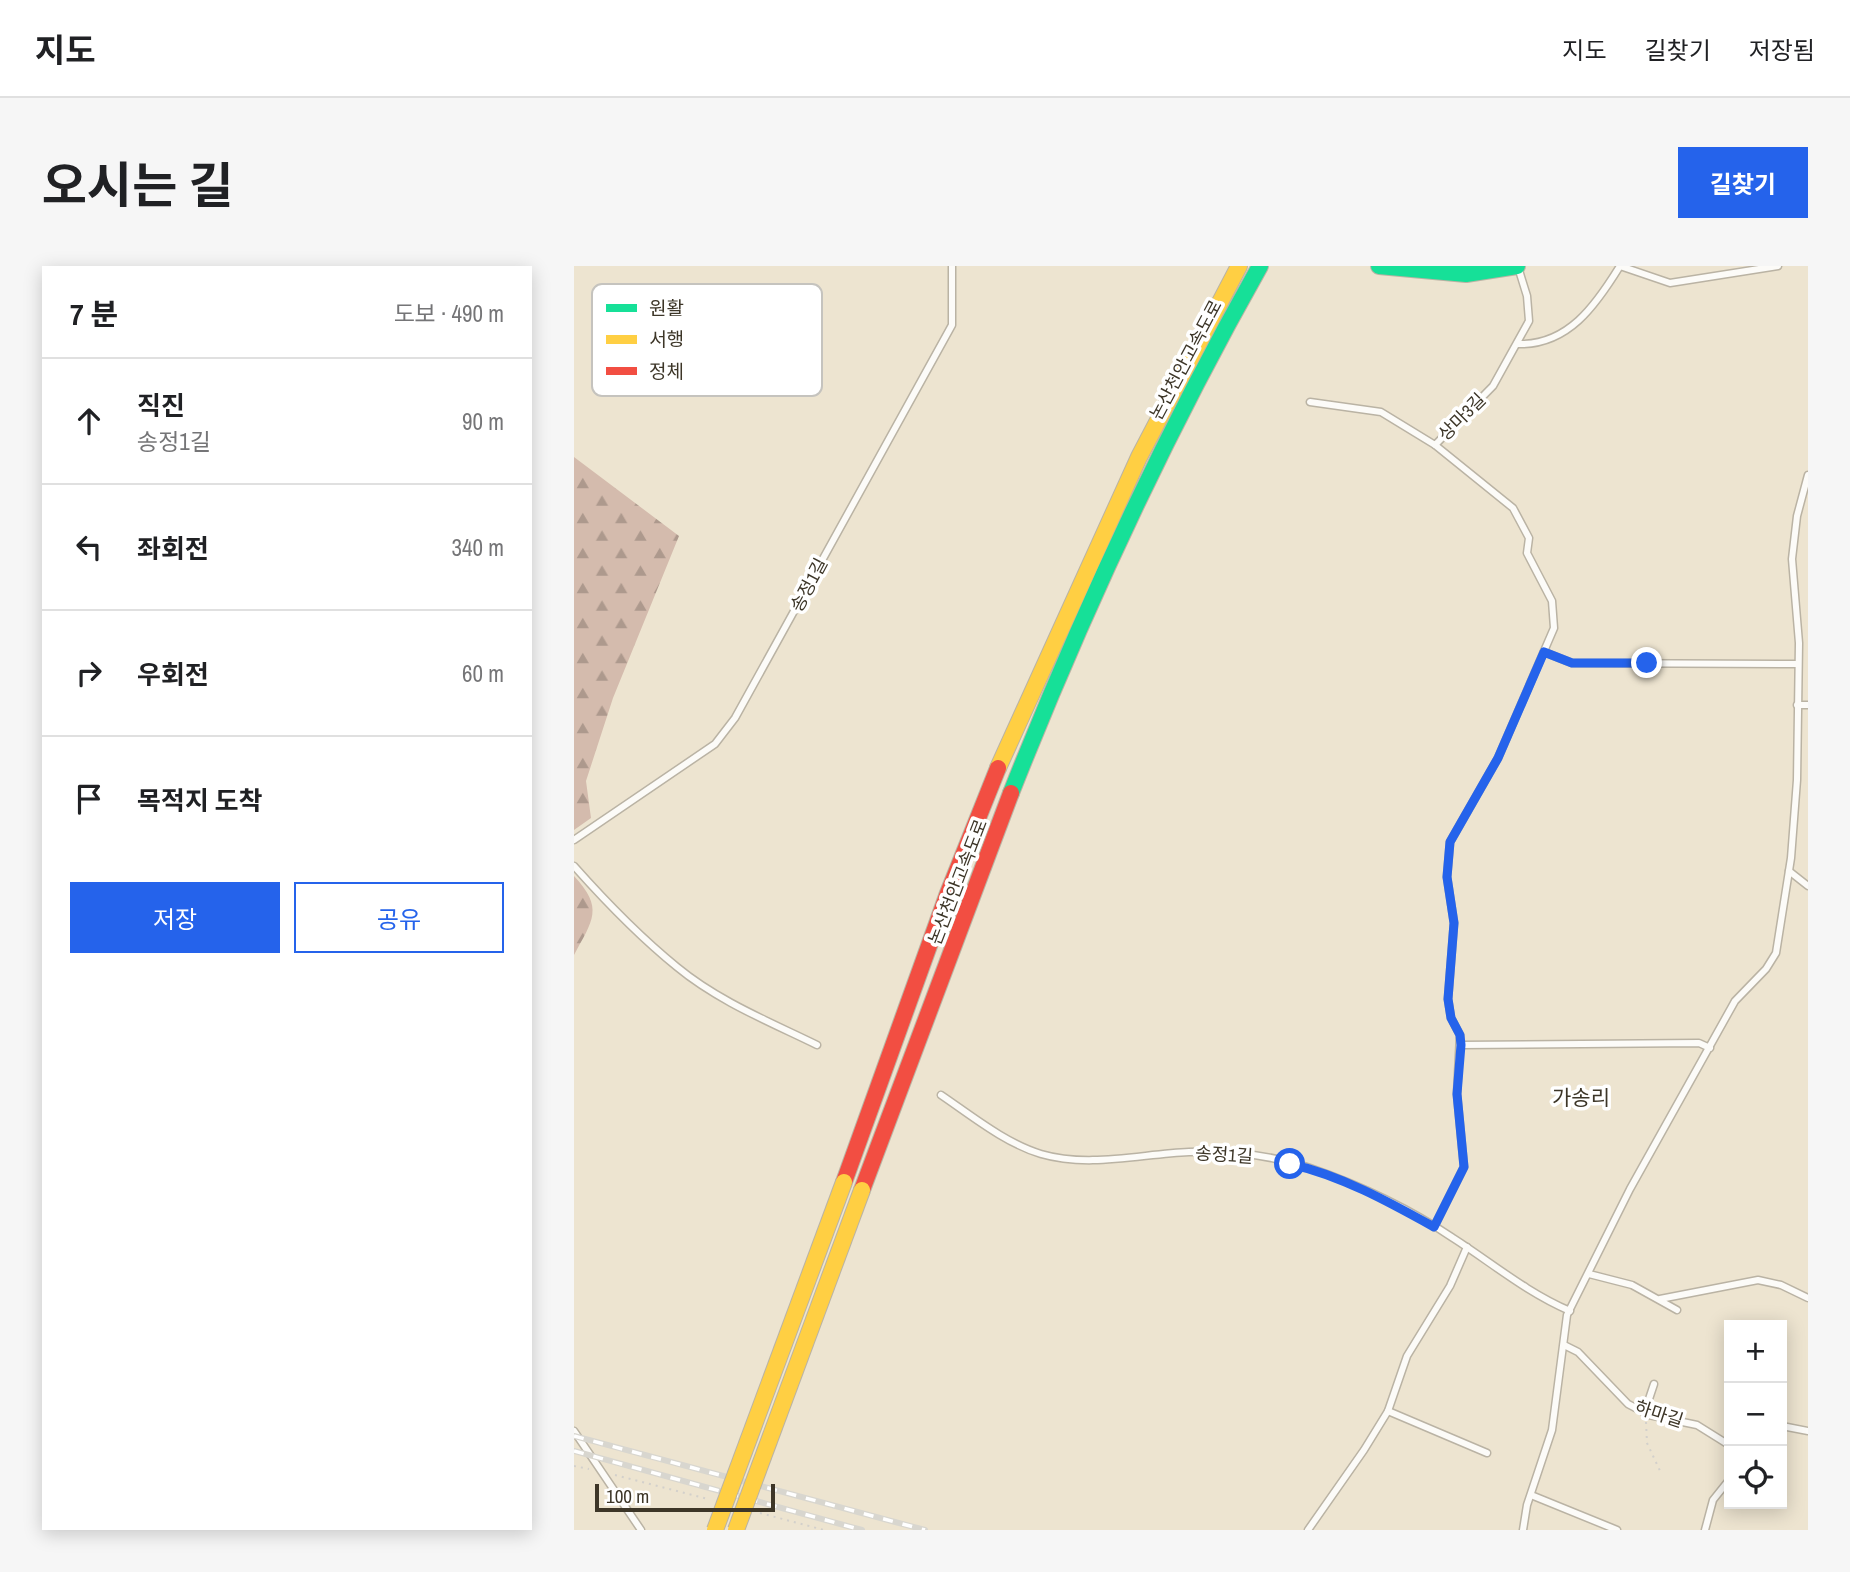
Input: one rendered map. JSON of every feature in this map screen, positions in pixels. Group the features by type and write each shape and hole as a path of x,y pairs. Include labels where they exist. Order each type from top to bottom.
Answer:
{"main road":[{"path":"1222,287 1225,266"},
{"name":"논산천안고속도로","path":"715,1530 948,893 1012,733 1139,457 1222,287 1239,266"},
{"name":"논산천안고속도로","path":"736,1530 1058,673 1170,431 1260,266"},
{"path":"1379,266 1448,274 1500,272 1517,266"}],"lane":[{"name":"송정1길","path":"574,840 715,744 736,718 952,326 952,266"},
{"name":"상마3길","path":"1310,402 1381,412 1435,445 1493,386 1529,321 1527,296 1517,266"},
{"path":"1517,344 1530,345 1556,336 1577,324 1620,266 1670,283 1779,266"},
{"path":"1434,1227 1464,1167 1457,1094 1461,1045 1460,1035 1451,1018 1448,999 1454,923 1447,877 1450,842 1498,758 1554,628 1552,601 1527,553 1529,538 1513,508 1435,445"},
{"path":"1523,1530 1531,1494 1552,1430 1570,1311 1630,1189 1735,1001 1766,969 1776,953 1789,871 1797,780 1799,643 1792,559 1797,516 1808,475"},
{"path":"1799,643 1808,642"},
{"path":"1544,652 1572,663 1798,664"},
{"path":"1797,705 1808,705"},
{"path":"574,866 618,913 678,969 750,1013 817,1045"},
{"path":"1789,871 1808,886"},
{"path":"1461,1045 1699,1043 1710,1048"},
{"name":"송정1길","path":"941,1095 1006,1138 1040,1154 1073,1160 1190,1152 1252,1155 1309,1168 1391,1203 1467,1247 1525,1289 1570,1311"},
{"path":"1308,1530 1388,1411 1408,1356 1450,1286 1467,1247"},
{"path":"1588,1274 1632,1285 1677,1310"},
{"path":"1660,1299 1758,1280 1781,1285 1808,1298"},
{"name":"하마길","path":"1563,1345 1578,1352 1628,1405 1649,1415 1698,1426 1728,1446"},
{"path":"1649,1415 1648,1402 1654,1384"},
{"path":"1388,1411 1487,1452"},
{"path":"1787,1427 1808,1431"},
{"path":"574,1431 641,1530"},
{"path":"1705,1530 1713,1500 1724,1486"},
{"path":"1531,1494 1617,1530"}],"path":[{"path":"1649,1415 1644,1428 1647,1443 1661,1473"},
{"path":"574,1466 708,1499"},
{"path":"760,1513 824,1530"}],"green space":[{"path":"574,457 679,536 613,698 586,781 591,818 574,830"},
{"path":"574,876 589,897 592,914 574,955"}],"railway":[{"path":"574,1436 925,1530"},
{"path":"574,1451 862,1530"}],"traffic: fast":[{"path":"1011,793 1126,525 1191,394 1260,266"},
{"path":"1379,266 1466,274 1517,266"}],"traffic: slow":[{"path":"998,768 1139,457 1239,266"},
{"path":"715,1530 844,1182"},
{"path":"736,1530 862,1190"}],"traffic: jam":[{"path":"844,1182 948,893 998,768"},
{"path":"862,1190 1011,793"}],"district":[{"name":"가송리","path":"1581,1098"}],"route":[{"path":"1290,1164 1309,1168 1391,1203 1434,1227 1464,1167 1457,1094 1461,1045 1460,1035 1451,1018 1448,999 1454,923 1447,877 1450,842 1464,812 1498,758 1544,652 1572,663 1647,663"}]}
